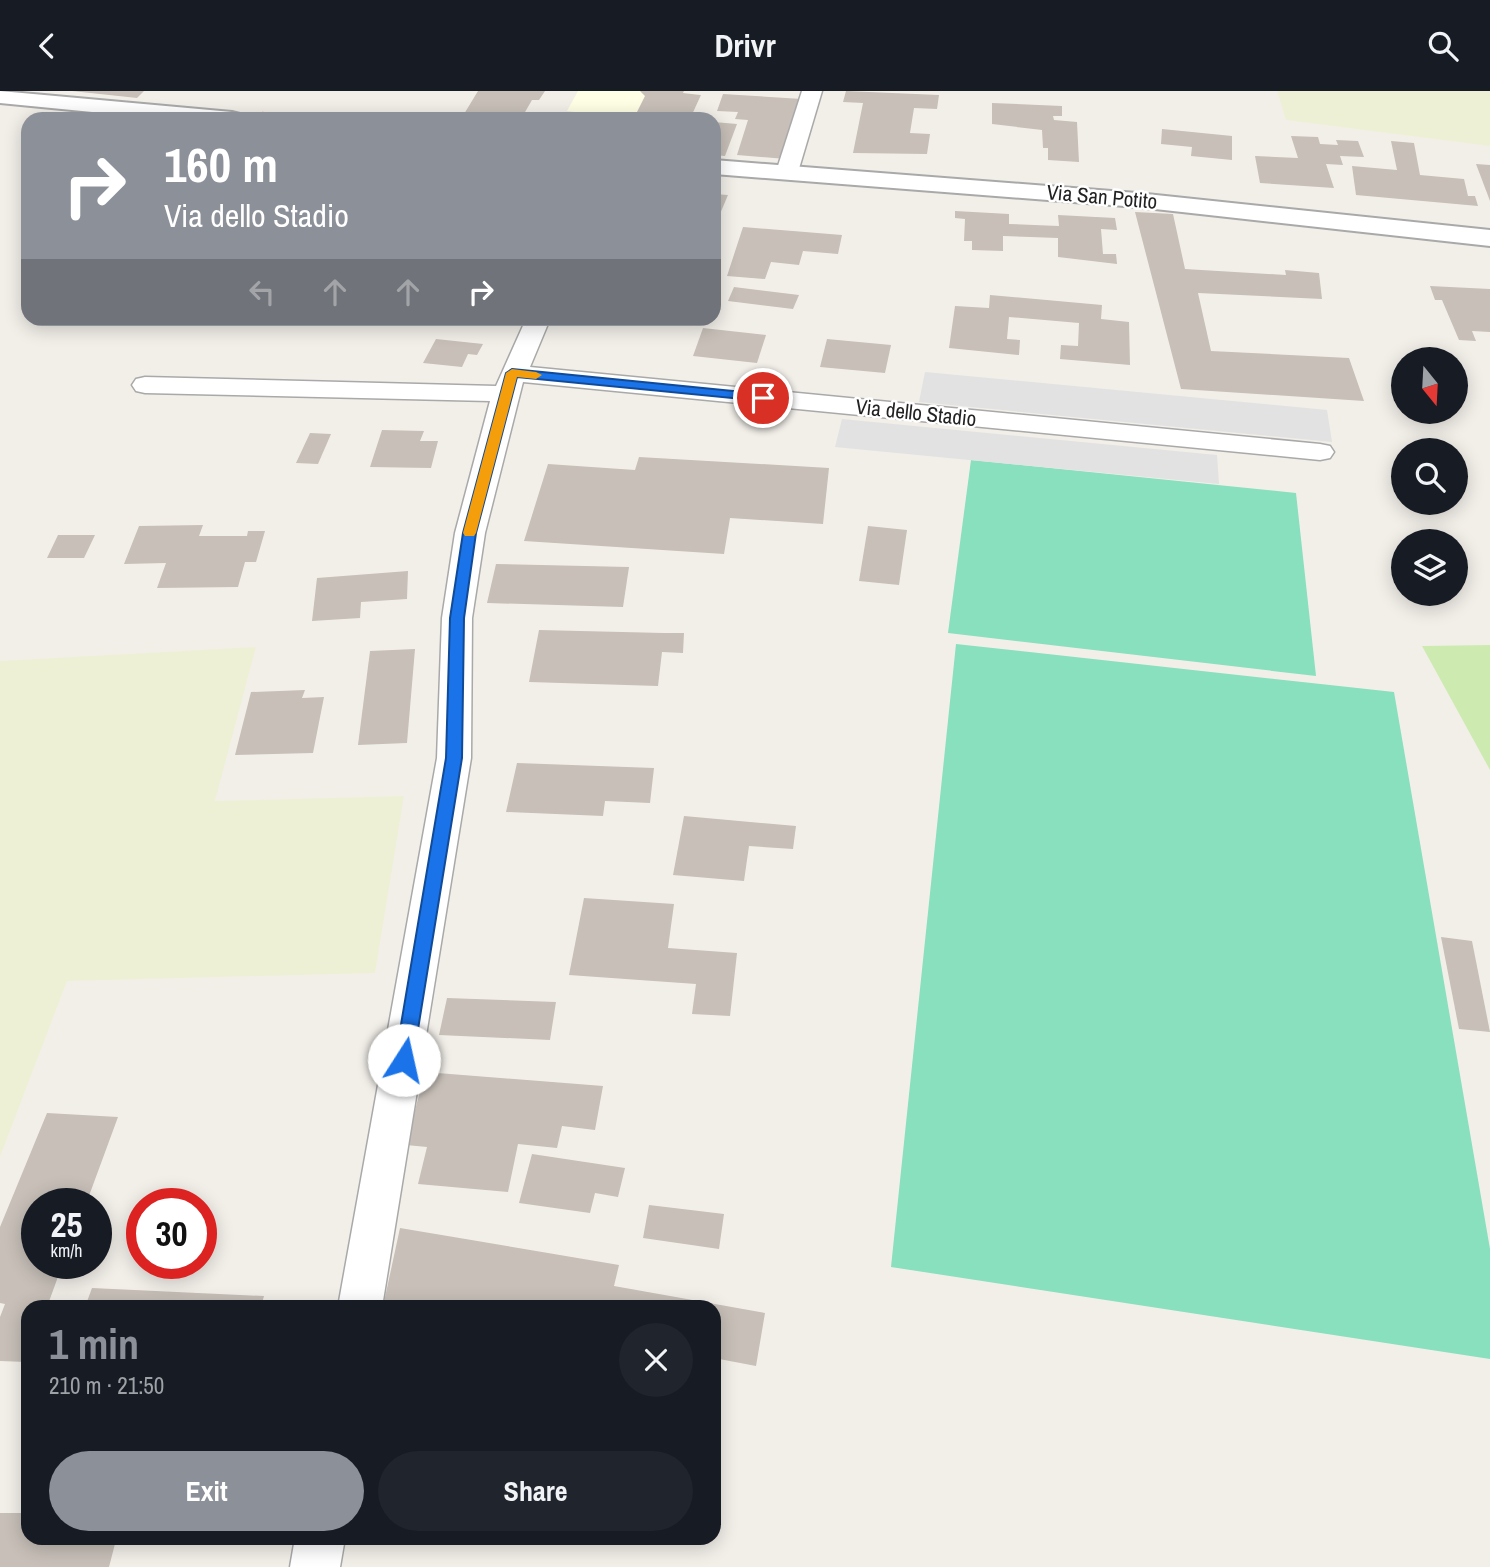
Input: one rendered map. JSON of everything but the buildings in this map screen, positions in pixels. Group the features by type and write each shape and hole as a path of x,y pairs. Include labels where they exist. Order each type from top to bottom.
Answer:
{"street":[{"path":"787,172 812,91"},
{"path":"0,96 161,112"},
{"name":"Via San Potito","path":"721,167 1183,204 1490,238"},
{"path":"361,1300 454,758 457,618 468,545 508,384 535,326"},
{"name":"Via dello Stadio","path":"145,385 508,384 1320,453"},
{"path":"315,1567 319,1545"}],"shaded area":[{"path":"578,91 684,91 683,93 701,95 693,112 567,111"},
{"path":"1277,91 1490,91 1490,146 1286,120"},
{"path":"925,372 1327,410 1332,442 919,402"},
{"path":"842,419 1217,455 1219,484 835,447"},
{"path":"256,647 215,801 404,796 375,973 67,981 0,1157 0,661"}],"green space":[{"path":"971,460 1296,493 1316,676 948,633"},
{"path":"956,644 1394,692 1490,1249 1490,1359 891,1267"},
{"path":"1490,645 1490,770 1422,646"}],"slow traffic":[{"path":"470,533 512,373 536,375"}],"route":[{"path":"404,1060 454,758 457,618 470,533 512,373 763,398"}]}
